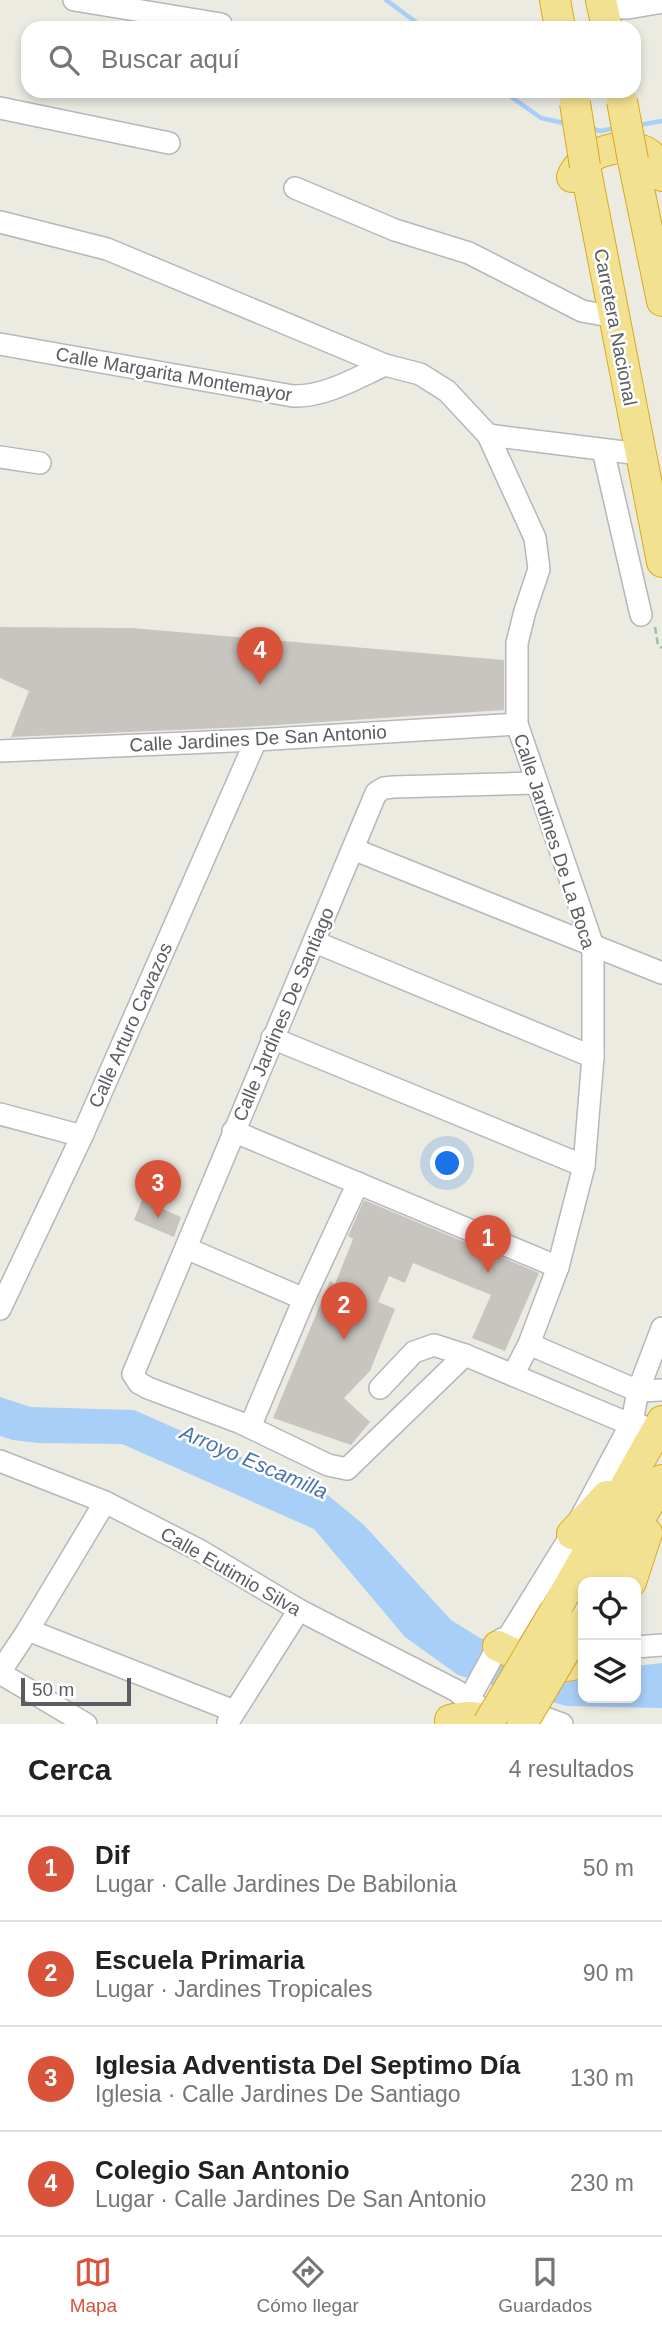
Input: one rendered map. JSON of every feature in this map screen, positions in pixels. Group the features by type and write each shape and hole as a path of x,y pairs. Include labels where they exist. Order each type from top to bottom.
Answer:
{"highway":[{"path":"555,0 559,21"},
{"name":"Carretera Nacional","path":"574,98 662,562"},
{"path":"621,98 633,160 658,255 662,301"},
{"path":"607,274 590,252 580,229 572,195 572,175 578,164 593,155 626,149 643,150 654,159 662,176"},
{"path":"633,1577 646,1536 651,1481 643,1423"},
{"path":"572,1534 651,1481"},
{"path":"606,1577 651,1481"},
{"path":"522,1724 573,1618 651,1481"},
{"path":"488,1724 573,1618"},
{"path":"498,1651 537,1665 552,1667 578,1663"},
{"path":"462,1702 468,1716 480,1717 496,1724"}],"street":[{"path":"74,0 203,21"},
{"path":"603,12 662,2"},
{"path":"0,108 169,143"},
{"path":"295,188 395,230 469,253 582,311 615,317"},
{"name":"Calle Jardines De La Boca","path":"0,222 107,249 385,365 420,374 447,391 488,435 535,538 540,569 517,643 517,723 593,946 593,1057 583,1166 558,1267 529,1344 513,1375"},
{"name":"Calle Margarita Montemayor","path":"0,344 308,397 385,365"},
{"path":"488,435 640,454"},
{"path":"603,450 641,615"},
{"path":"0,457 40,463"},
{"name":"Calle Jardines De San Antonio","path":"0,751 256,740 517,723"},
{"name":"Calle Arturo Cavazos","path":"0,1309 82,1136 256,740"},
{"name":"Calle Jardines De Santiago","path":"250,1427 139,1383 133,1374 372,800 376,793 384,788 536,783"},
{"path":"353,849 662,973"},
{"path":"315,942 593,1057"},
{"path":"272,1038 583,1166"},
{"path":"0,1114 82,1136"},
{"path":"233,1131 558,1267"},
{"path":"358,1183 304,1299 250,1427 328,1465 347,1469 466,1355"},
{"path":"186,1248 304,1299"},
{"path":"462,1702 498,1651 643,1423 638,1391 662,1328"},
{"path":"529,1344 638,1391 662,1390"},
{"path":"380,1388 414,1352 434,1345 643,1423"},
{"path":"498,1651 563,1531 643,1423"},
{"name":"Calle Eutimio Silva","path":"0,1461 105,1502 199,1550 462,1702 516,1724"},
{"path":"86,1724 0,1672 105,1502"},
{"path":"28,1630 230,1718 299,1610"},
{"path":"641,1647 662,1645"},
{"name":"Calle Eutimio Silva","path":"462,1702 562,1724"}],"water":[{"path":"0,1397 31,1407 134,1410 329,1496 364,1525 451,1620 480,1638 578,1669 578,1703 641,1703 641,1665 662,1663 662,1708 566,1706 458,1675 405,1637 314,1529 122,1444 38,1443 0,1436"}],"building":[{"path":"0,627 132,628 504,660 504,710 246,727 11,737 29,691 0,678"},
{"path":"142,1200 181,1217 174,1237 134,1220"},
{"path":"364,1200 539,1273 505,1351 472,1338 491,1295 413,1263 405,1283 389,1276 378,1302 395,1309 370,1371 344,1398 370,1422 351,1445 273,1418 330,1281 335,1284 353,1239 348,1236"}],"waterway":[{"path":"386,0 414,21"},
{"path":"513,98 541,118 568,124"},
{"path":"639,125 662,121"},
{"path":"590,128 600,131 616,128"}],"place":[{"name":"Colegio San Antonio","path":"260,685"},
{"name":"Iglesia Adventista Del Septimo Día","path":"158,1218"},
{"name":"Dif","path":"488,1273"},
{"name":"Escuela Primaria","path":"344,1340"}],"water label":[{"name":"Arroyo Escamilla","path":"254,1462"}]}
